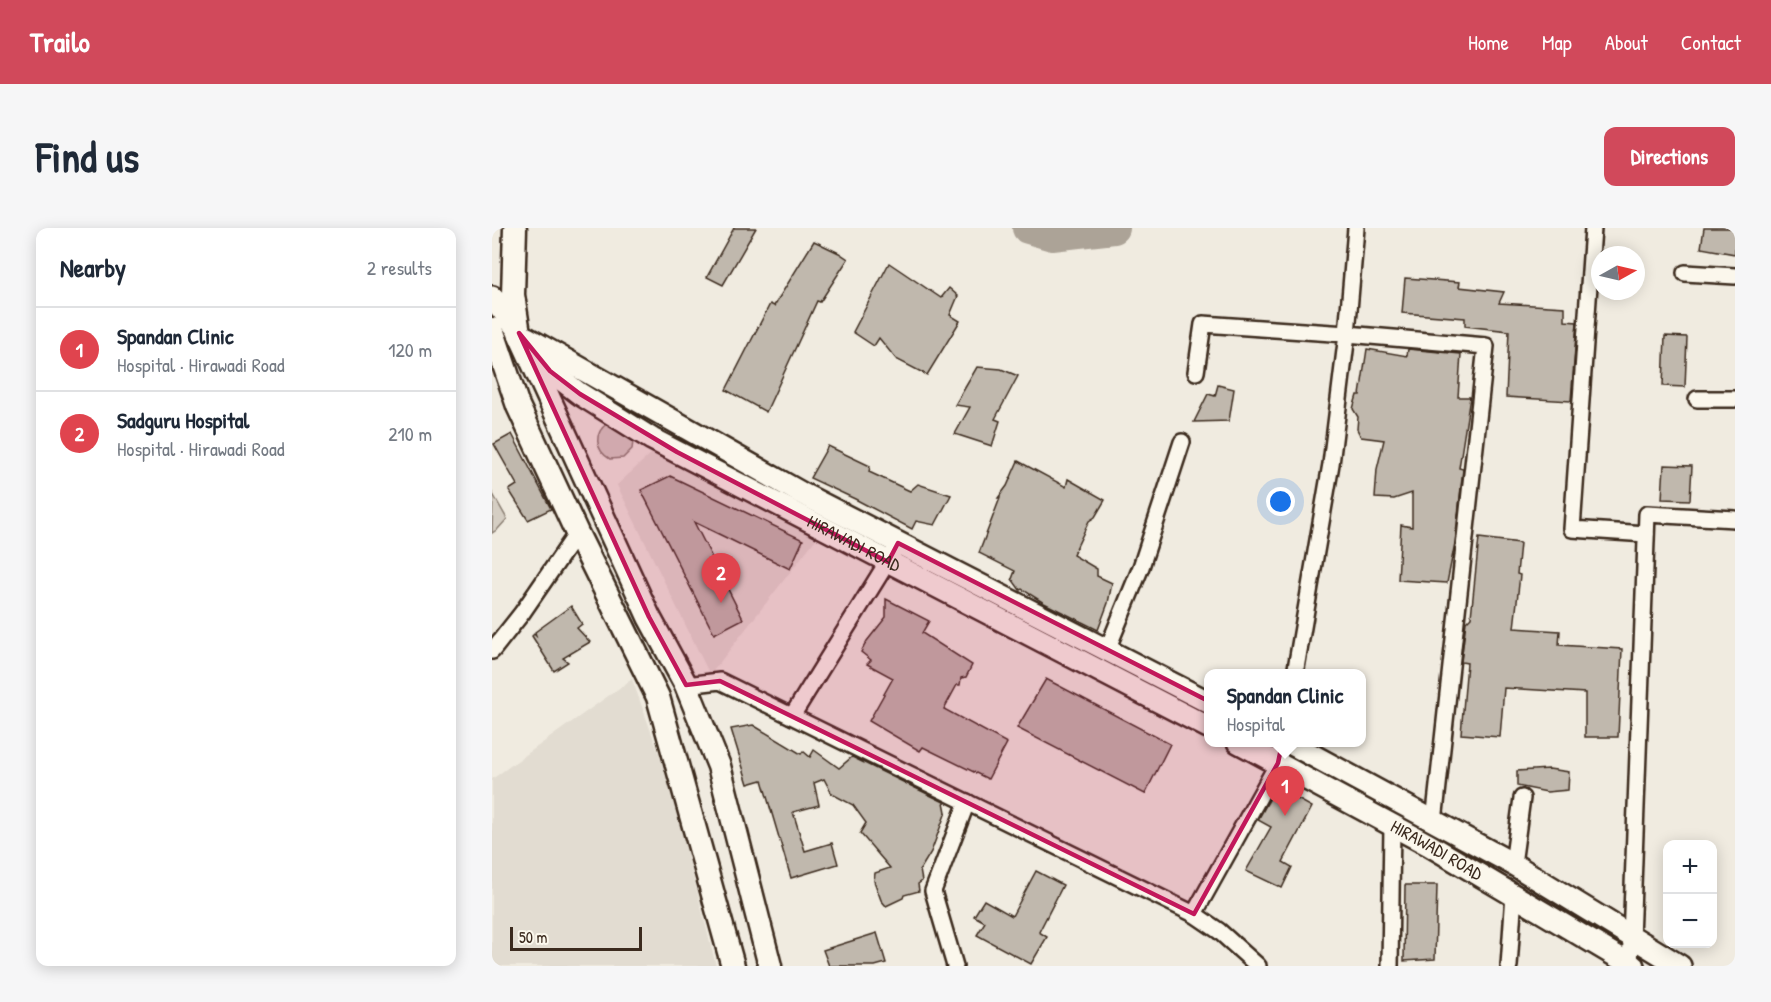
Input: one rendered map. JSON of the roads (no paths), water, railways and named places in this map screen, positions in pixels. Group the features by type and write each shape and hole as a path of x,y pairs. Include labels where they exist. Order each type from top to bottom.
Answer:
{"main road":[{"path":"515,228 513,295 519,333 649,617 686,685 719,766 770,966"},
{"path":"492,329 518,406 576,533 658,698 733,966"}],"street":[{"path":"1296,669 1331,464 1347,334 1356,228"},
{"path":"1593,228 1572,529 1646,534"},
{"path":"1685,273 1735,276"},
{"name":"HIRAWADI ROAD","path":"492,297 550,371 580,394 652,439 893,552 1204,724"},
{"path":"1196,372 1203,324 1485,346 1434,822"},
{"path":"1697,399 1735,399"},
{"path":"1107,650 1141,567 1182,442"},
{"path":"1631,965 1647,514 1735,519"},
{"path":"492,651 522,613 576,533"},
{"path":"792,716 893,552 1107,650 1204,699"},
{"path":"686,685 720,681 792,716 1194,914 1219,931 1258,966"},
{"name":"HIRAWADI ROAD","path":"1257,747 1280,753 1392,825 1514,894 1631,965"},
{"path":"1297,747 1513,864 1680,966"},
{"path":"1194,914 1280,753"},
{"path":"1513,864 1522,798"},
{"path":"955,966 933,891 967,802"},
{"path":"1390,966 1392,825"},
{"path":"1509,966 1514,894"}],"waterway":[{"path":"1028,228 1052,235 1114,228"}],"place":[{"name":"Sadguru Hospital","path":"721,603"},
{"name":"Spandan Clinic","path":"1285,816"}]}
